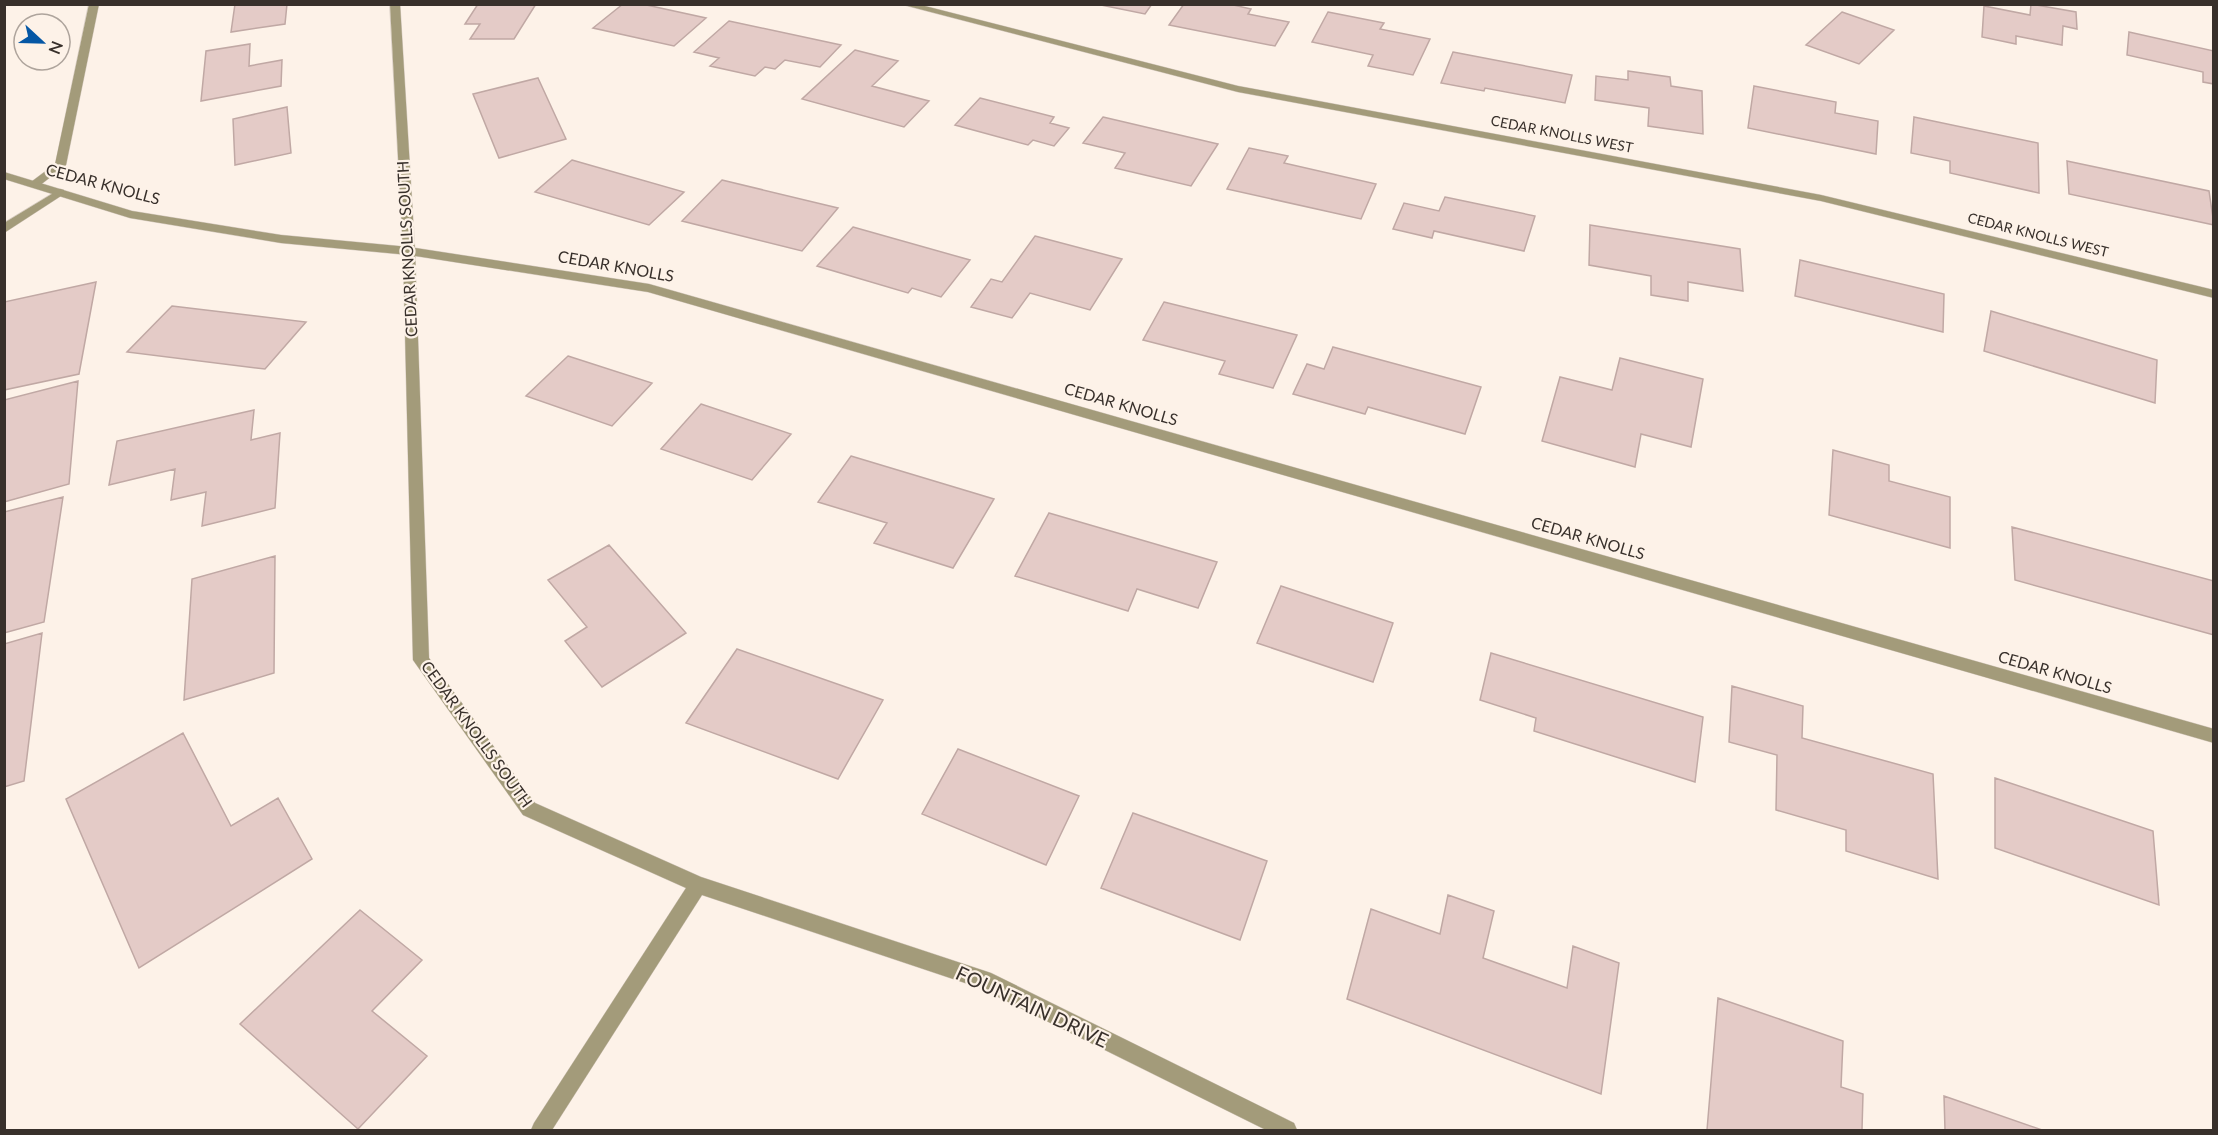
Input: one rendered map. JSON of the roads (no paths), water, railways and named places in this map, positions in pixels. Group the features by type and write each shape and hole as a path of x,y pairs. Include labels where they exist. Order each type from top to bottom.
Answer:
{"street":[{"path":"35,184 60,165 94,4"},
{"name":"CEDAR KNOLLS SOUTH","path":"394,4 409,251 421,660 529,809 698,885"},
{"name":"CEDAR KNOLLS WEST","path":"904,4 1238,89 1821,198 2214,294"},
{"name":"CEDAR KNOLLS","path":"4,175 142,216 281,239 409,251 649,288 2214,736"},
{"path":"4,229 60,192"},
{"path":"541,1131 698,885"},
{"name":"FOUNTAIN DRIVE","path":"698,885 984,980 1287,1131"}]}
